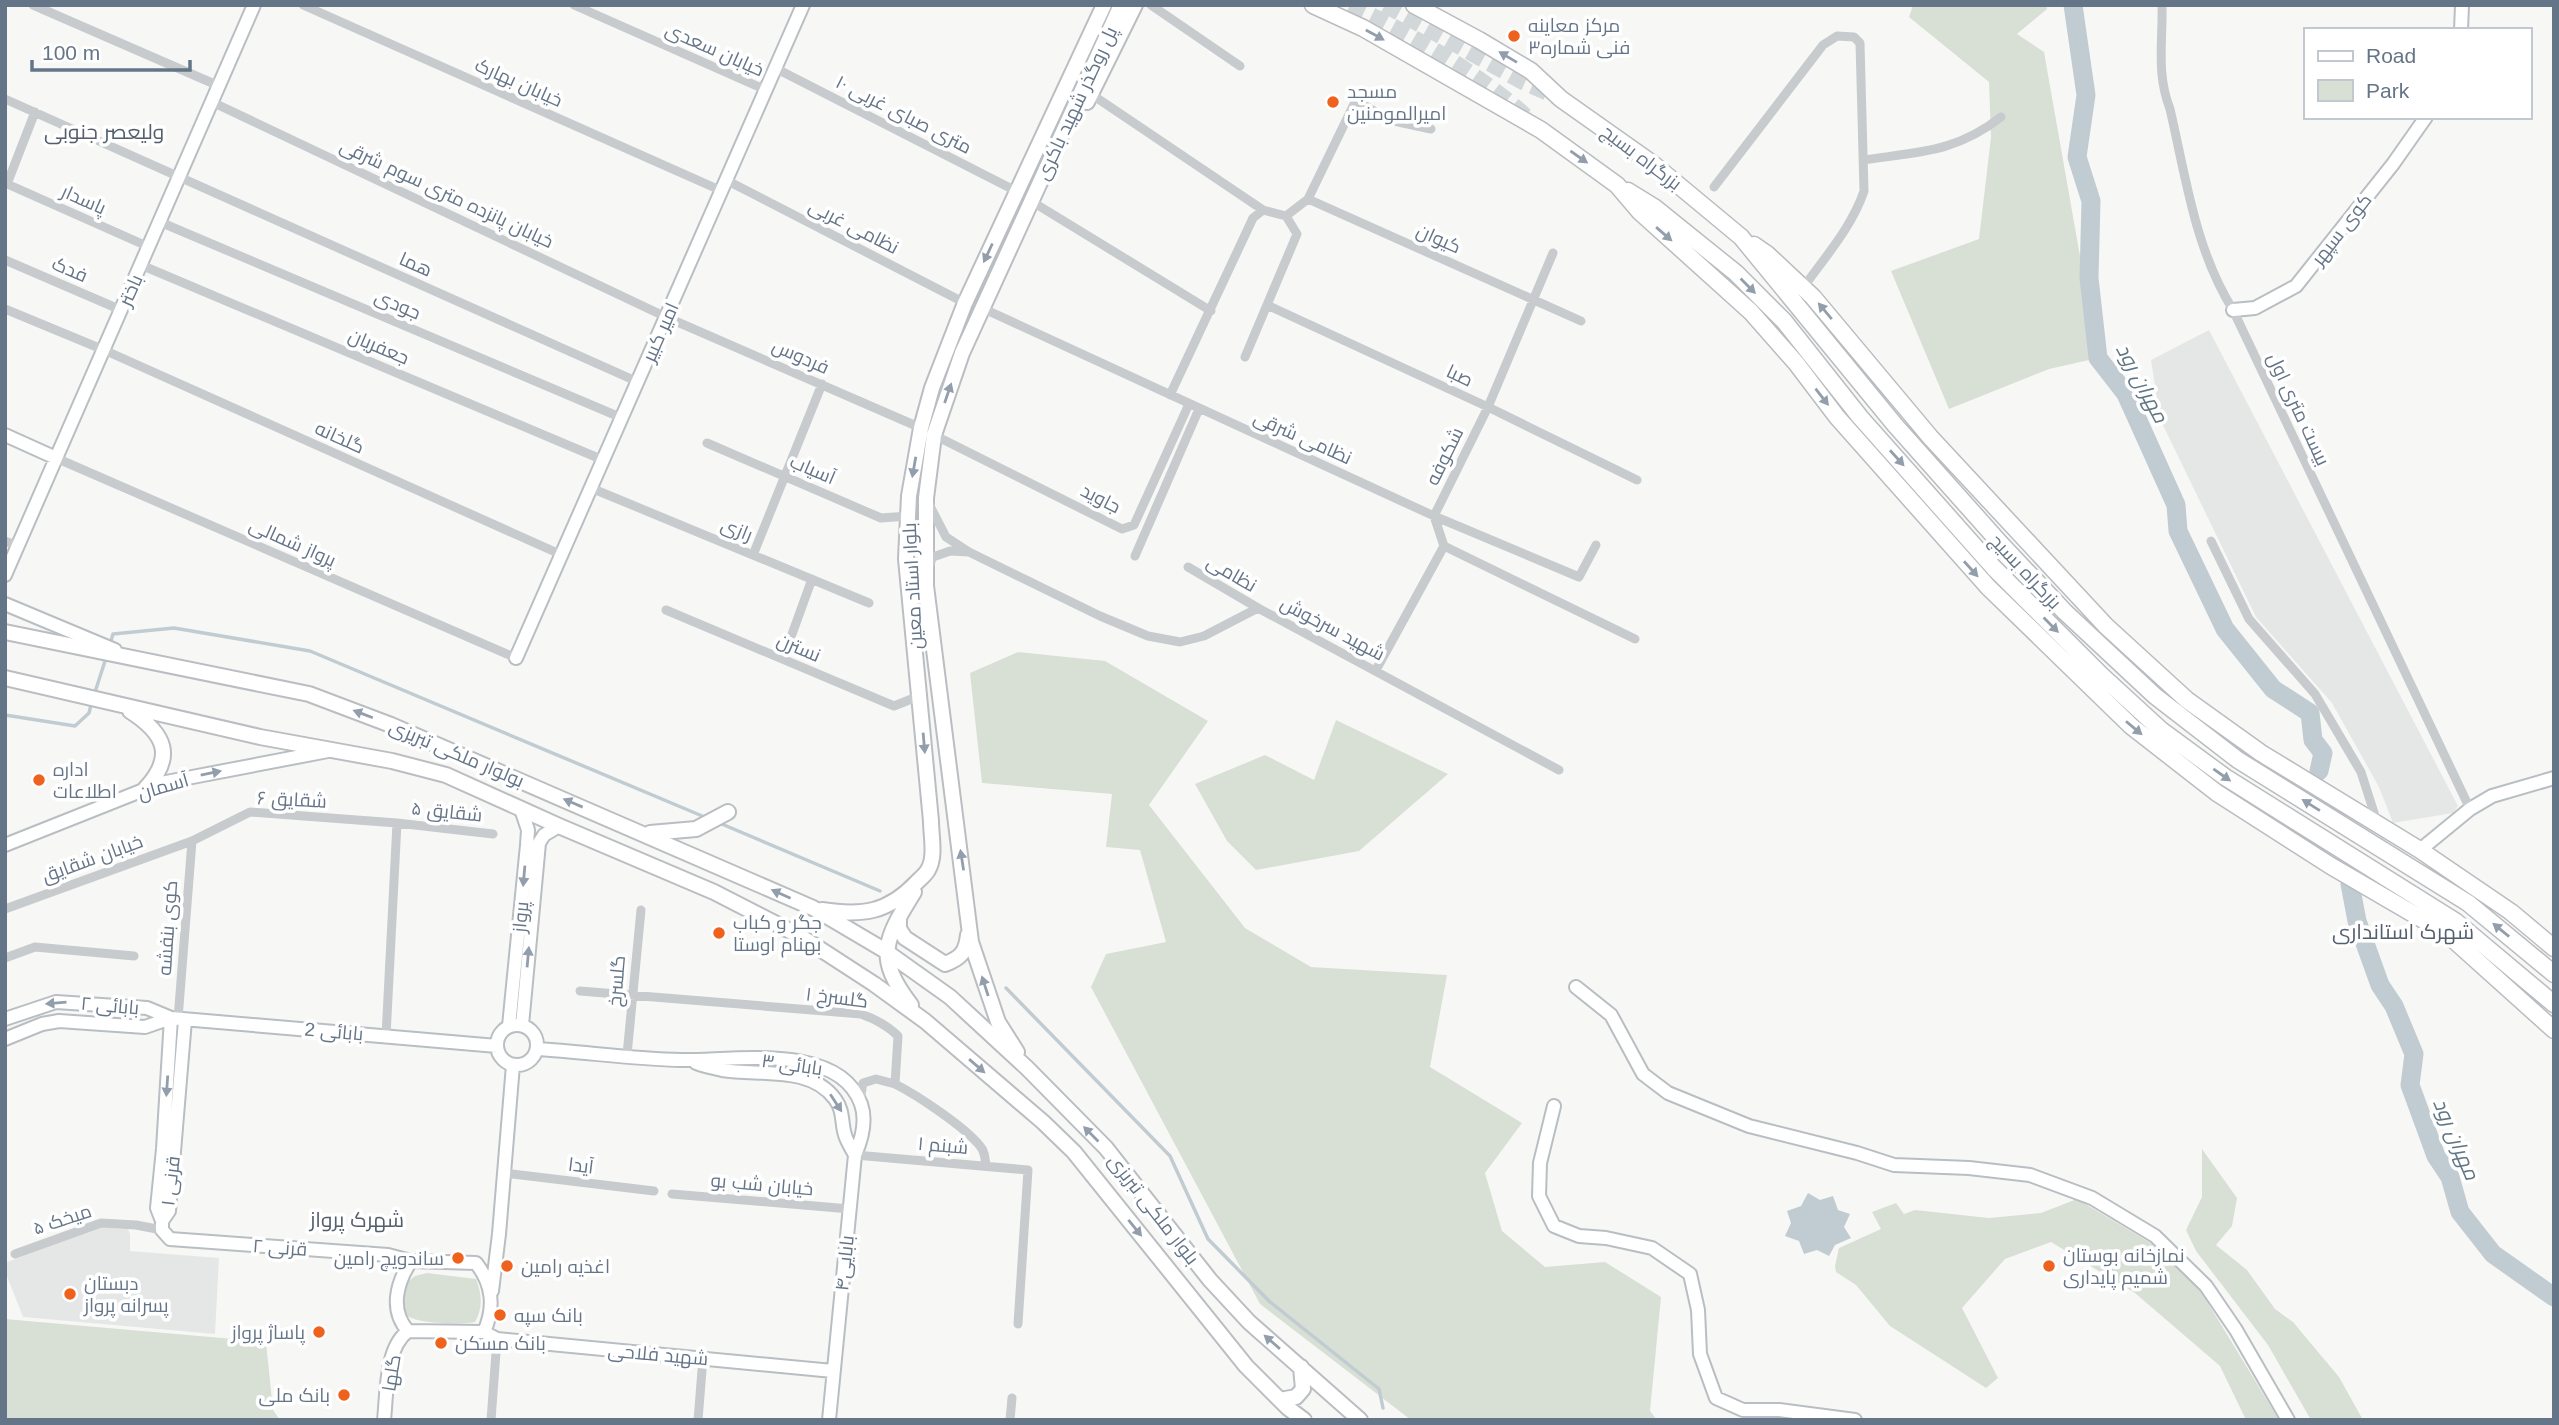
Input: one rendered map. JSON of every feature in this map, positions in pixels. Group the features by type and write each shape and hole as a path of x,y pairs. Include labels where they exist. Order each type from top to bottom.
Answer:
{"highway":[{"path":"1313,5 1347,20 1427,64 1541,131 1617,185 1640,212 1751,312 1796,363 1837,417 1988,587 2131,726 2217,793 2331,866 2451,927 2554,1004"},
{"name":"بزرگراه بسیج","path":"1422,7 1531,71 1561,99 1653,164 1741,237 1895,425 2000,543 2065,612 2155,696 2238,760 2468,903 2554,974"},
{"path":"1741,237 1767,254 1803,288 1931,438 2106,626 2187,700 2261,753 2420,850 2511,912 2554,948"},
{"path":"2451,927 2554,1030"}],"main road":[{"path":"1016,191 1025,160 1095,5"},
{"name":"پل روگذر شهید باکری","path":"1016,191 1104,5"},
{"name":"پل روگذر شهید باکری","path":"1031,201 1121,5"},
{"path":"1031,201 1051,173 1135,5"},
{"name":"بلوار استاد معین","path":"1016,191 965,303 932,388 927,431 926,572 971,942 998,1022 1027,1068"},
{"name":"بلوار استاد معین","path":"928,870 932,857 931,821 906,559 909,495 927,431 1031,201"},
{"name":"بولوار ملکی تبریزی","path":"5,632 66,638 132,657 309,694 391,725 813,908 884,950 950,997"},
{"path":"5,673 36,685"},
{"name":"بولوار ملکی تبریزی","path":"5,678 446,775 727,899 800,936 922,1019"},
{"path":"116,704 147,723 157,734 161,744 163,752 159,774 145,789"},
{"path":"632,828 651,833 680,832 696,829 728,811"},
{"path":"813,908 845,913 884,907 905,895 928,870"},
{"path":"922,1019 899,989 887,962 889,937 928,870"},
{"path":"899,918 899,929 905,938 945,964 958,959 967,950 970,926"},
{"name":"بلوار ملکى تبریزى","path":"950,997 1027,1068 1106,1148 1210,1280 1249,1322 1360,1420"},
{"name":"بلوار ملکى تبریزى","path":"922,1019 1043,1122 1074,1152 1246,1366 1304,1420"},
{"path":"1280,1400 1296,1397 1303,1389 1301,1367"}],"street":[{"path":"33,5 219,86"},
{"name":"باختر","path":"5,575 11,544 56,458 254,5"},
{"name":"خیابان بهارک","path":"303,5 724,186"},
{"name":"خیابان سعدی","path":"574,5 766,90"},
{"name":"امیر کبیر","path":"516,659 803,5"},
{"path":"1151,5 1240,65"},
{"name":"بیست متری اول","path":"2162,5 2160,38 2164,92 2194,222 2220,289 2233,310 2470,809"},
{"path":"2461,28 2462,5"},
{"path":"1714,187 1823,45 1837,36 1854,37 1860,43 1864,191 1857,210 1803,288"},
{"name":"۱۰ متری صبای غربی","path":"775,68 1016,191"},
{"path":"1091,94 1263,209 1286,216 1297,234 1245,357"},
{"name":"هما","path":"5,99 638,382"},
{"path":"1286,216 1308,200 1356,100 1389,121 1432,130"},
{"name":"خیابان پانزده متری سوم شرقی","path":"212,102 666,317"},
{"path":"6,183 35,112"},
{"path":"1863,160 1944,149 1985,130 2001,117"},
{"name":"کوی سپهر","path":"2233,310 2255,308 2296,286 2393,164 2425,119"},
{"name":"پاسدار","path":"6,183 149,247"},
{"name":"نظامی غربی","path":"724,186 965,303"},
{"name":"کیوان","path":"1308,200 1581,321"},
{"path":"1031,201 1211,311"},
{"path":"1170,396 1254,218 1263,209"},
{"name":"جودی","path":"160,222 622,418"},
{"name":"شکوفه","path":"1444,546 1434,516 1488,407 1553,253"},
{"name":"فدک","path":"5,260 121,310"},
{"name":"جعفریان","path":"141,265 603,460"},
{"name":"صبا","path":"1267,305 1488,407 1637,480"},
{"name":"نظامی شرقی","path":"982,308 1434,516 1579,577 1596,545"},
{"name":"گلخانه","path":"5,309 104,350 562,555"},
{"name":"فردوس","path":"666,317 927,431"},
{"path":"753,555 821,384"},
{"name":"جاوید","path":"927,431 1122,528 1134,525 1189,404"},
{"path":"1135,556 1199,409"},
{"path":"5,435 56,458"},
{"name":"آسیاب","path":"707,443 881,518 908,516"},
{"name":"پرواز شمالی","path":"56,458 516,659"},
{"name":"رازی","path":"591,488 869,603"},
{"name":"شهید سرخوش","path":"926,498 946,537 969,552 1100,616 1148,636 1180,642 1204,636 1258,608 1559,770"},
{"path":"2211,541 2249,620 2315,694 2361,772 2378,824"},
{"path":"1376,670 1444,546 1635,639"},
{"path":"926,572 933,557 950,551 969,552"},
{"name":"نظامی","path":"1188,568 1258,608"},
{"path":"783,659 812,579"},
{"path":"5,604 66,638"},
{"name":"نسترن","path":"666,610 894,706 919,696"},
{"name":"آسمان","path":"5,845 161,783 328,751"},
{"path":"2420,850 2470,809 2492,796 2554,778"},
{"name":"پرواز","path":"516,1026 528,830 521,809"},
{"name":"شقایق ۶","path":"192,841 250,812 397,823"},
{"path":"386,1036 397,823"},
{"name":"شقایق ۵","path":"397,823 493,834"},
{"name":"پرواز","path":"516,1026 539,843 544,835 559,827"},
{"name":"خیابان شقایق","path":"5,909 192,841"},
{"name":"کوی بنفشه","path":"178,1019 192,841"},
{"name":"گلسرخ","path":"627,1055 641,909"},
{"path":"5,958 36,947 134,956"},
{"path":"1576,987 1611,1015 1643,1074 1668,1093 1749,1126 1857,1153 1894,1166 1969,1168 2030,1175 2092,1198 2145,1229 2206,1286 2236,1330 2288,1420"},
{"path":"580,991 632,995"},
{"name":"گلسرخ ۱","path":"632,995 861,1014 891,1028 898,1036 895,1084"},
{"name":"بابائی ۲","path":"5,1019 56,1002 147,1008 178,1019"},
{"name":"بابائی 2","path":"178,1019 497,1046"},
{"name":"بابائی ۲","path":"5,1039 42,1024 59,1021 145,1027 178,1019"},
{"name":"قرنی ۱","path":"162,1226 157,1208 178,1019"},
{"path":"516,1026 528,1027 536,1037 537,1049 531,1060 513,1065 502,1058 497,1046 500,1034 516,1026"},
{"name":"بابائی ۳","path":"537,1049 682,1060 757,1059 825,1067 843,1077 856,1090 860,1101"},
{"name":"بابائی ۳","path":"682,1060 723,1070 783,1074 810,1079 825,1088 836,1100 844,1116 845,1135 855,1155"},
{"path":"491,1295 499,1234 513,1065"},
{"path":"855,1155 862,1141 864,1113 860,1091 863,1083 876,1079 911,1092 969,1135 983,1148 986,1166"},
{"path":"1554,1106 1540,1163 1539,1196 1554,1226 1578,1236 1606,1238 1652,1248 1690,1274 1699,1310 1700,1354 1716,1398 1743,1410 1779,1410 1855,1420"},
{"name":"شبنم ۱","path":"855,1155 1028,1170 1018,1324"},
{"name":"بابایی۴","path":"829,1420 855,1155"},
{"name":"آیدا","path":"504,1172 654,1191"},
{"name":"خیابان شب بو","path":"672,1194 850,1209"},
{"name":"میخک ۵","path":"15,1254 101,1223 162,1226"},
{"name":"قرنی ۲","path":"162,1226 170,1239 388,1255 411,1261"},
{"path":"476,1263 490,1287 491,1295 491,1317 484,1332 408,1331 401,1323 397,1289 411,1261 476,1263 490,1254 499,1234"},
{"name":"گلها","path":"384,1420 393,1349 400,1337 408,1331"},
{"name":"شهید فلاحی","path":"484,1332 498,1339 834,1371"},
{"path":"491,1420 498,1339"},
{"path":"698,1420 704,1358"},
{"path":"1010,1420 1012,1398"}],"shaded area":[{"path":"2209,330 2458,806 2453,813 2393,823 2379,787 2332,703 2256,617 2160,419 2151,360"},
{"path":"1808,1193 1820,1200 1833,1196 1838,1210 1850,1214 1844,1227 1851,1238 1835,1245 1829,1256 1817,1250 1804,1254 1799,1241 1785,1236 1791,1223 1787,1211 1801,1206"},
{"path":"97,1227 128,1229 130,1251 219,1258 215,1334 23,1317 5,1271 5,1263"}],"green space":[{"path":"1913,5 2046,5 2047,9 2017,34 2044,52 2098,358 2049,369 1949,409 1891,271 1979,239 1991,137 1989,82 1909,17"},
{"path":"1018,652 1105,661 1208,721 1149,805 1245,928 1311,967 1447,975 1430,1067 1522,1123 1485,1173 1502,1231 1545,1267 1605,1262 1661,1297 1650,1411 1657,1420 1411,1420 1260,1304 1091,987 1106,954 1166,942 1140,850 1106,847 1112,794 982,783 970,673"},
{"path":"1336,720 1448,774 1359,851 1256,870 1227,841 1195,784 1265,755 1314,780"},
{"path":"2202,1149 2237,1198 2232,1226 2216,1245 2247,1270 2275,1309 2293,1322 2339,1377 2363,1420 2311,1420 2268,1345 2196,1251 2186,1230 2202,1197"},
{"path":"2077,1199 2149,1242 2200,1290 2279,1420 2246,1420 2220,1366 2135,1293 2051,1242 2005,1259 1962,1308 1998,1378 1986,1388 1890,1326 1856,1285 1836,1272 1839,1248 1881,1229 1872,1212 1896,1203 1904,1214 1915,1210 1989,1218 2041,1213"},
{"path":"427,1273 476,1279 481,1301 475,1322 440,1323 407,1316 402,1304 405,1284 415,1276"},
{"path":"5,1319 266,1342 273,1410 280,1420 5,1420"}],"waterway":[{"name":"مهران رود","path":"2073,5 2086,95 2077,157 2091,201 2089,278 2098,358 2126,394 2176,505 2178,531 2225,629 2273,689 2310,713 2313,740 2323,753 2319,771"},
{"path":"110,644 113,634 174,628 310,651 707,818"},
{"path":"95,692 106,658"},
{"path":"5,715 75,726 89,713 91,705"},
{"path":"717,822 880,891"},
{"name":"مهران رود","path":"2350,884 2357,921 2380,985 2394,1006 2414,1054 2410,1085 2436,1156 2450,1177 2460,1212 2493,1254 2554,1297"},
{"path":"1006,988 1170,1156 1208,1239 1269,1301 1379,1389 1383,1408"}],"tunnel":[{"path":"1350,5 1444,56 1491,88 1530,120"},
{"path":"1385,5 1523,82 1559,98"}],"place":[{"name":"مرکز معاینه فنی شماره۳","path":"1514,36"},
{"name":"مسجد امیرالمومنین","path":"1333,102"},
{"name":"اداره اطلاعات","path":"39,780"},
{"name":"جگر و کباب بهنام اوستا","path":"719,933"},
{"name":"ساندویچ رامین","path":"458,1258"},
{"name":"اغذیه رامین","path":"507,1266"},
{"name":"نمازخانه بوستان شمیم پایداری","path":"2049,1266"},
{"name":"دبستان پسرانه پرواز","path":"70,1294"},
{"name":"بانک سپه","path":"500,1315"},
{"name":"پاساژ پرواز","path":"319,1332"},
{"name":"بانک مسکن","path":"441,1343"},
{"name":"بانک ملی","path":"344,1395"}],"district":[{"name":"ولیعصر جنوبی","path":"104,132"},
{"name":"شهرک استانداری","path":"2403,932"},
{"name":"شهرک پرواز","path":"357,1220"}]}
